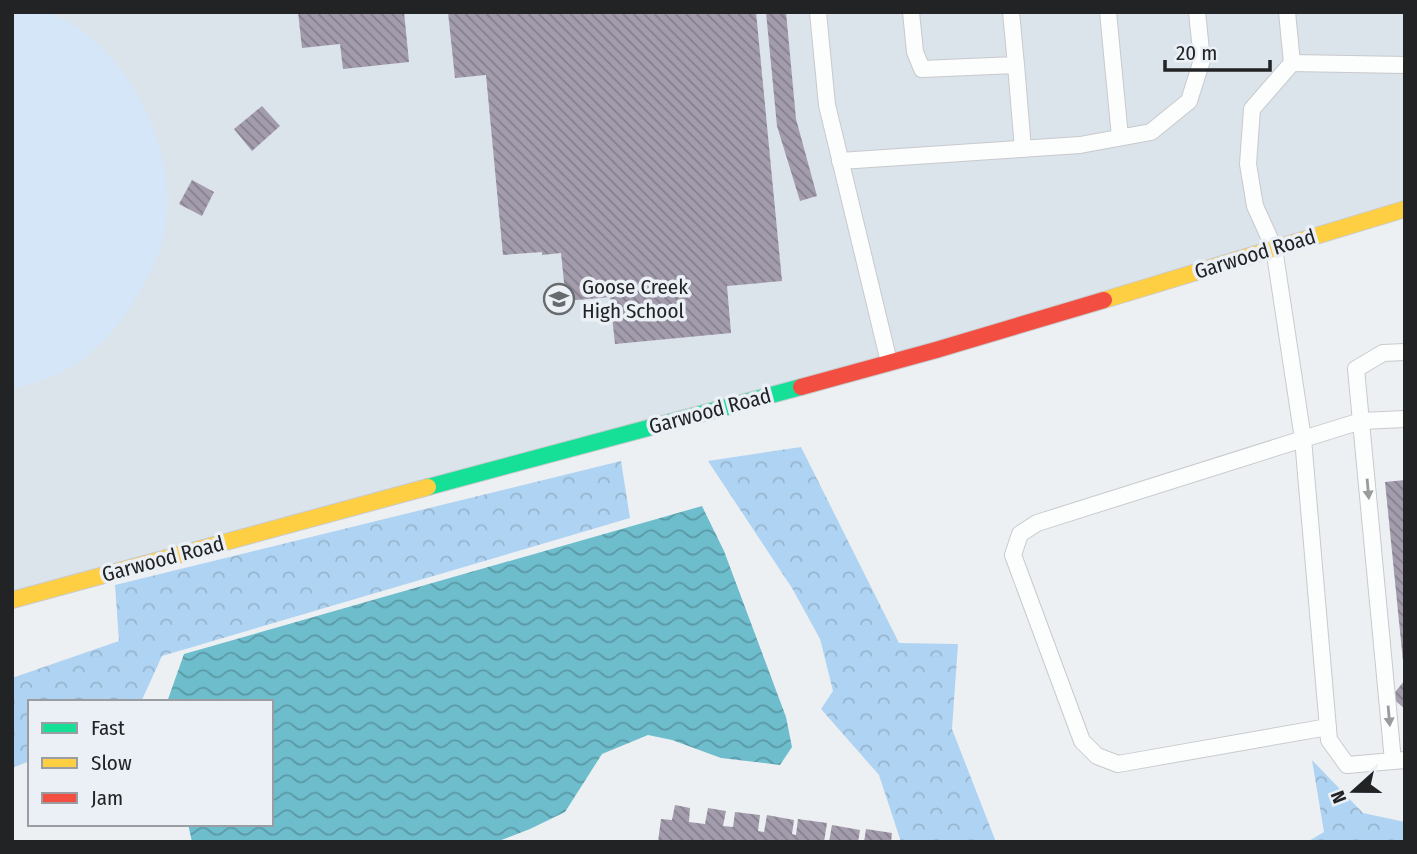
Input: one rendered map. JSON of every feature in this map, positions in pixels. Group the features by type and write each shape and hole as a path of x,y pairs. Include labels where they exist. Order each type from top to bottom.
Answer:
{"street":[{"name":"Garwood Road","path":"12,600 890,362 1405,209"}],"lane":[{"path":"818,12 827,104 890,362"},
{"path":"911,12 915,52 922,69 1016,65"},
{"path":"1010,12 1023,149"},
{"path":"1108,12 1120,137"},
{"path":"840,161 1080,145 1151,132 1189,101 1202,60 1196,12"},
{"path":"1287,12 1292,63 1252,109 1248,164 1255,206 1274,248 1303,439 1329,740 1347,765 1399,761 1356,369 1383,353 1405,352"},
{"path":"1292,63 1405,65"},
{"path":"1328,727 1118,764 1097,756 1082,741 1013,555 1020,534 1037,523 1361,421 1405,418"}],"shaded area":[{"name":"Goose Creek High School","path":"12,12 1405,12 1405,209 12,600"},
{"path":"12,12 45,12 62,18 86,33 107,53 132,86 150,121 162,159 167,199 163,239 158,255 119,323 91,352 69,368 47,379 12,389"}],"green space":[{"path":"801,447 899,643 958,644 952,729 996,842 901,842 879,775 821,709 833,691 820,639 792,588 708,461"},
{"path":"621,461 630,518 162,656 142,700 28,700 28,762 12,768 12,678 119,641 115,585"},
{"path":"1312,760 1363,813 1405,822 1405,842 1307,842 1324,832"}],"water":[{"path":"702,506 724,551 786,717 792,747 780,765 721,758 672,740 648,735 602,754 565,812 496,842 192,842 188,826 273,826 273,700 168,700 184,654"}],"building":[{"path":"298,12 404,12 409,62 343,69 340,44 302,48"},
{"path":"448,12 756,12 782,281 727,286 731,333 615,344 610,297 566,301 561,253 503,255 486,75 455,78"},
{"path":"766,12 786,12 796,119 817,196 800,201 777,126"},
{"path":"262,106 280,126 252,151 234,129"},
{"path":"192,180 214,192 202,216 179,204"},
{"path":"1405,480 1405,661 1403,661 1385,482"},
{"path":"1405,680 1405,709 1391,697"},
{"path":"675,805 690,808 689,822 705,824 708,808 726,811 723,826 733,827 735,812 760,815 758,831 764,832 767,815 794,820 792,834 796,835 798,819 827,823 824,842 658,842 661,819 672,820"},
{"path":"832,825 860,830 858,842 829,842"},
{"path":"866,829 892,833 891,842 864,842"}],"traffic: fast":[{"path":"428,487 801,387"}],"traffic: slow":[{"path":"1104,300 1405,209"},
{"path":"12,600 428,487"}],"traffic: jam":[{"path":"801,387 1104,300"}],"place":[{"name":"Goose Creek High School","path":"559,299"}]}
